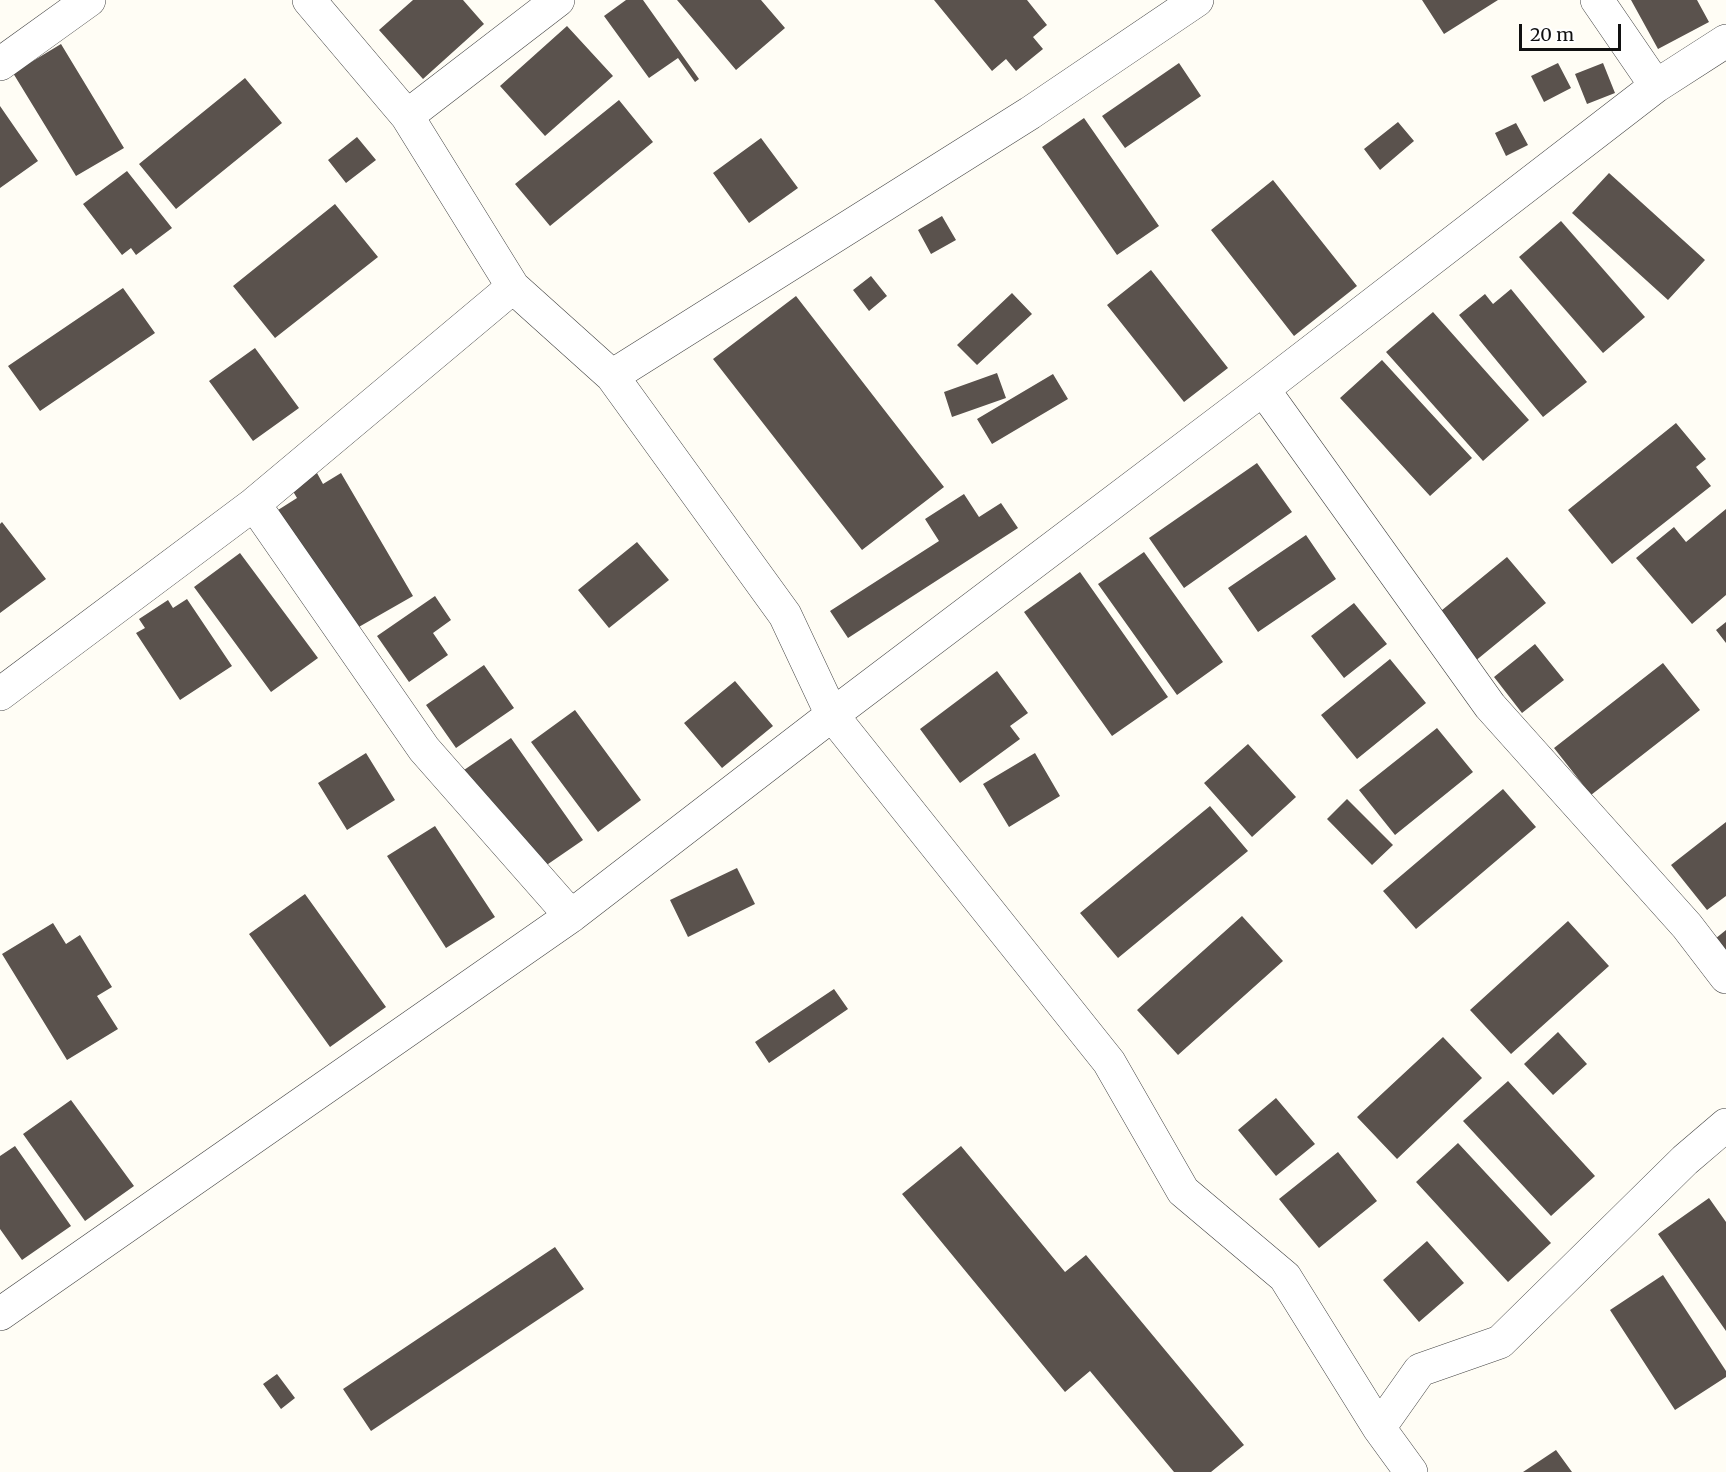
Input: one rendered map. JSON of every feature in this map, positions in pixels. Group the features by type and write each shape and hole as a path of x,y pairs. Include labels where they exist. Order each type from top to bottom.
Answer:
{"street":[{"path":"0,64 89,0"},
{"path":"309,0 407,116 513,287 612,376 785,615 832,715 1109,1062 1183,1191 1285,1277 1379,1428 1411,1472"},
{"path":"407,116 558,0"},
{"path":"612,376 1030,113 1197,0"},
{"path":"1597,0 1656,86"},
{"path":"0,1314 571,916 1263,389 1656,86 1726,41"},
{"path":"0,694 254,504 513,287"},
{"path":"1263,389 1490,706 1687,926 1726,977"},
{"path":"254,504 424,749 571,916"},
{"path":"1379,1428 1420,1370 1500,1342 1685,1160 1726,1125"}],"building":[{"path":"413,0 463,0 484,24 423,79 379,30"},
{"path":"626,0 643,0 699,79 695,82 678,58 649,78 604,16"},
{"path":"677,0 761,0 785,28 736,70"},
{"path":"934,0 1027,0 1047,25 1033,37 1043,49 1016,71 1006,59 992,71"},
{"path":"1422,0 1498,0 1444,34"},
{"path":"1631,0 1697,0 1709,22 1658,49"},
{"path":"567,26 613,76 545,136 500,86"},
{"path":"61,44 124,148 76,176 13,73"},
{"path":"1179,63 1201,96 1125,148 1102,116"},
{"path":"1558,63 1571,88 1544,102 1531,76"},
{"path":"1603,63 1615,93 1587,104 1575,74"},
{"path":"245,78 282,123 176,209 139,164"},
{"path":"619,100 653,142 550,226 515,184"},
{"path":"0,106 38,161 0,188"},
{"path":"1084,118 1159,226 1117,255 1042,147"},
{"path":"1398,122 1414,141 1380,170 1364,149"},
{"path":"1516,123 1528,145 1506,156 1495,133"},
{"path":"357,137 376,160 346,183 328,160"},
{"path":"761,138 798,188 749,223 713,173"},
{"path":"127,171 172,228 136,255 131,248 122,255 83,204"},
{"path":"1609,173 1705,260 1668,300 1572,213"},
{"path":"1273,180 1357,286 1294,336 1211,230"},
{"path":"335,204 378,257 275,338 233,286"},
{"path":"942,216 956,240 931,254 918,230"},
{"path":"1561,221 1645,317 1603,353 1519,257"},
{"path":"1151,270 1228,368 1184,402 1107,305"},
{"path":"871,276 887,296 869,311 853,290"},
{"path":"123,288 155,333 40,411 8,366"},
{"path":"1511,289 1587,382 1543,417 1459,315 1485,294 1493,304"},
{"path":"1012,293 1032,314 977,365 957,345"},
{"path":"796,296 944,487 862,550 713,359"},
{"path":"1433,312 1529,420 1483,461 1386,352"},
{"path":"255,348 299,408 253,441 209,381"},
{"path":"1382,360 1472,458 1430,496 1340,398"},
{"path":"997,373 1006,398 952,417 944,392"},
{"path":"1053,374 1068,399 992,444 977,419"},
{"path":"1676,423 1706,459 1696,467 1711,486 1612,564 1568,510"},
{"path":"1257,463 1292,512 1184,588 1149,538"},
{"path":"317,473 323,484 341,473 413,596 350,632 278,510 297,498 291,488"},
{"path":"964,494 979,517 1001,503 1018,528 848,638 830,611 939,541 925,519"},
{"path":"1726,509 1726,595 1692,624 1636,558 1674,527 1686,542"},
{"path":"2,522 46,579 0,613 0,524"},
{"path":"1306,535 1336,579 1258,632 1228,588"},
{"path":"637,542 669,580 609,628 578,590"},
{"path":"1144,552 1223,662 1177,695 1098,584"},
{"path":"240,553 318,658 271,692 194,587"},
{"path":"1507,557 1546,603 1474,662 1436,615"},
{"path":"1080,572 1168,697 1112,736 1024,612"},
{"path":"435,596 451,620 433,633 448,655 409,682 377,636"},
{"path":"187,599 232,666 180,700 136,633 145,628 139,619 168,600 173,608"},
{"path":"1354,603 1387,644 1344,678 1311,636"},
{"path":"1726,622 1726,643 1716,630"},
{"path":"1535,644 1564,680 1522,713 1494,677"},
{"path":"1390,659 1426,703 1357,759 1321,715"},
{"path":"1663,663 1700,710 1591,795 1554,748"},
{"path":"484,665 514,708 456,748 426,705"},
{"path":"997,671 1028,713 1010,726 1020,739 960,783 920,729"},
{"path":"735,681 773,726 722,768 684,723"},
{"path":"575,710 641,800 598,832 531,742"},
{"path":"1437,728 1473,772 1395,835 1359,790"},
{"path":"511,738 583,840 535,873 464,770"},
{"path":"1248,744 1296,797 1252,837 1204,783"},
{"path":"366,753 395,800 347,830 318,783"},
{"path":"1035,753 1060,796 1009,827 983,784"},
{"path":"1503,789 1536,827 1416,929 1383,891"},
{"path":"1347,799 1393,845 1372,865 1327,819"},
{"path":"1210,806 1248,851 1118,958 1080,913"},
{"path":"1726,822 1726,896 1707,910 1671,865"},
{"path":"435,826 495,917 446,948 387,856"},
{"path":"737,868 755,904 688,937 670,900"},
{"path":"305,894 386,1007 330,1047 249,934"},
{"path":"1242,916 1283,961 1178,1055 1137,1010"},
{"path":"1568,921 1609,966 1511,1054 1470,1010"},
{"path":"53,923 66,944 80,935 112,987 97,996 118,1029 67,1060 2,954"},
{"path":"1726,930 1726,962 1710,943"},
{"path":"834,989 848,1009 769,1063 755,1042"},
{"path":"1558,1032 1587,1064 1553,1095 1524,1064"},
{"path":"1443,1037 1482,1078 1397,1159 1357,1117"},
{"path":"1508,1081 1595,1176 1551,1216 1463,1121"},
{"path":"1276,1098 1315,1144 1276,1176 1238,1130"},
{"path":"71,1100 134,1186 85,1221 23,1134"},
{"path":"1458,1143 1551,1243 1508,1282 1416,1182"},
{"path":"15,1146 71,1226 22,1260 0,1229 0,1156"},
{"path":"961,1146 1065,1272 1086,1255 1244,1445 1211,1472 1174,1472 1090,1371 1065,1392 902,1194"},
{"path":"1338,1152 1377,1201 1319,1248 1279,1199"},
{"path":"1709,1198 1726,1222 1726,1331 1658,1234"},
{"path":"1427,1241 1464,1283 1419,1322 1383,1280"},
{"path":"555,1247 584,1289 371,1431 343,1389"},
{"path":"1663,1275 1726,1371 1726,1377 1675,1410 1610,1310"},
{"path":"277,1374 295,1398 281,1409 263,1384"},
{"path":"1556,1450 1572,1472 1523,1472"}]}
